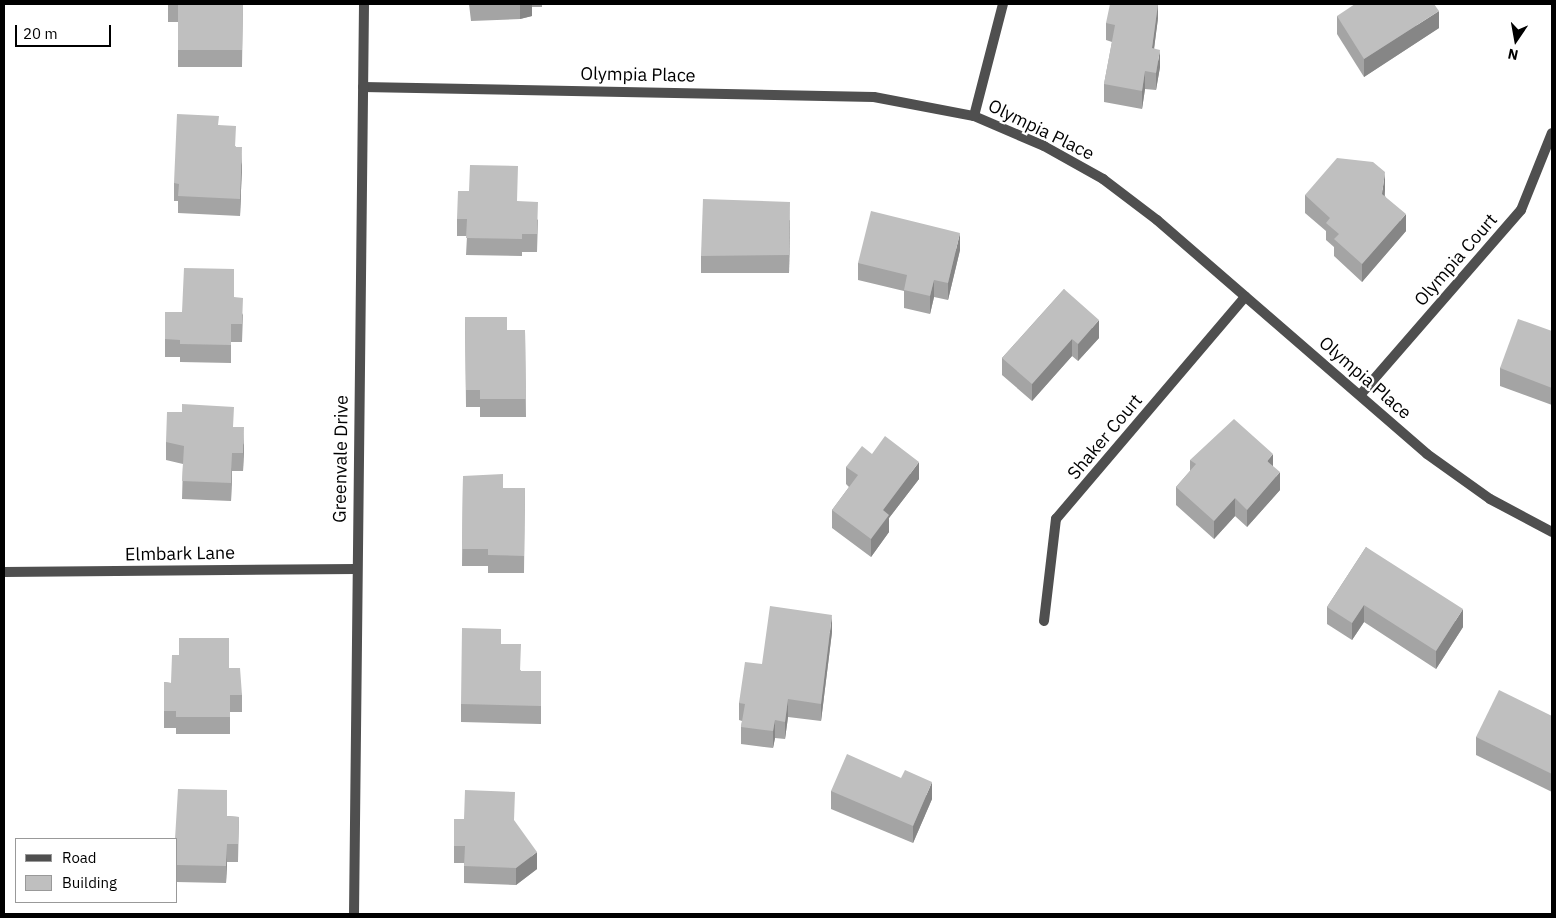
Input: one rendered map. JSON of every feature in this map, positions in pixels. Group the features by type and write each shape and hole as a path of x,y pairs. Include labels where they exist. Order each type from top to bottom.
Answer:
{"street":[{"name":"Greenvale Drive","path":"354,914 356,568 364,4"},
{"path":"974,116 1004,4"},
{"name":"Olympia Place","path":"363,87 874,97 974,116 1044,146 1103,179 1361,394 1427,454 1490,499 1552,532"},
{"name":"Olympia Court","path":"1361,394 1520,210 1552,133"},
{"name":"Shaker Court","path":"1044,621 1056,519 1245,297"},
{"name":"Elmbark Lane","path":"4,572 356,568"}],"building":[{"path":"178,4 243,4 242,50 178,50"},
{"path":"1110,4 1158,4 1152,48 1160,50 1156,73 1145,71 1142,91 1104,84 1115,25 1106,23"},
{"path":"1355,4 1434,4 1439,11 1364,59 1337,16"},
{"path":"177,114 219,116 218,125 236,126 235,147 242,147 240,199 178,196 179,184 174,183"},
{"path":"1337,158 1373,162 1385,172 1382,194 1406,214 1362,264 1334,239 1339,234 1326,223 1330,218 1305,195"},
{"path":"470,165 518,166 517,201 538,202 537,234 522,234 522,239 466,238 467,219 457,219 458,191 469,191"},
{"path":"703,199 790,202 789,255 701,256"},
{"path":"871,211 960,233 948,283 934,280 930,296 904,290 907,275 858,263"},
{"path":"184,268 234,269 234,297 243,298 242,324 231,324 231,345 180,344 180,340 165,339 165,312 182,312"},
{"path":"1064,289 1099,320 1078,344 1072,339 1032,384 1002,358"},
{"path":"465,317 507,317 507,330 525,330 526,399 480,399 480,390 466,390"},
{"path":"1518,319 1552,331 1552,388 1500,368"},
{"path":"182,404 234,407 233,427 244,427 243,453 232,453 231,483 182,481 184,446 166,442 167,412 182,412"},
{"path":"1234,419 1273,454 1267,461 1280,472 1247,510 1235,498 1214,521 1176,487 1196,464 1190,460"},
{"path":"885,436 919,462 883,510 889,515 871,539 832,510 858,475 846,467 862,446 872,454"},
{"path":"503,474 503,488 525,488 524,556 488,555 488,549 462,549 463,476"},
{"path":"1366,547 1463,609 1436,651 1364,605 1352,623 1327,607"},
{"path":"770,606 832,615 821,704 788,699 785,722 775,720 773,731 741,727 745,704 739,703 745,662 762,664"},
{"path":"462,628 501,629 501,644 521,644 520,671 541,671 541,706 461,704"},
{"path":"179,638 229,638 229,668 240,668 242,695 230,695 230,717 176,717 176,711 164,711 164,682 171,683 172,655 179,655"},
{"path":"1499,690 1552,716 1552,774 1476,737"},
{"path":"847,754 901,778 905,770 932,782 913,826 831,791"},
{"path":"178,789 227,790 227,816 239,817 238,844 227,844 226,866 178,865 178,838 175,838"},
{"path":"465,790 515,792 514,820 537,852 516,868 464,866 465,846 454,846 454,819 464,819"}]}
